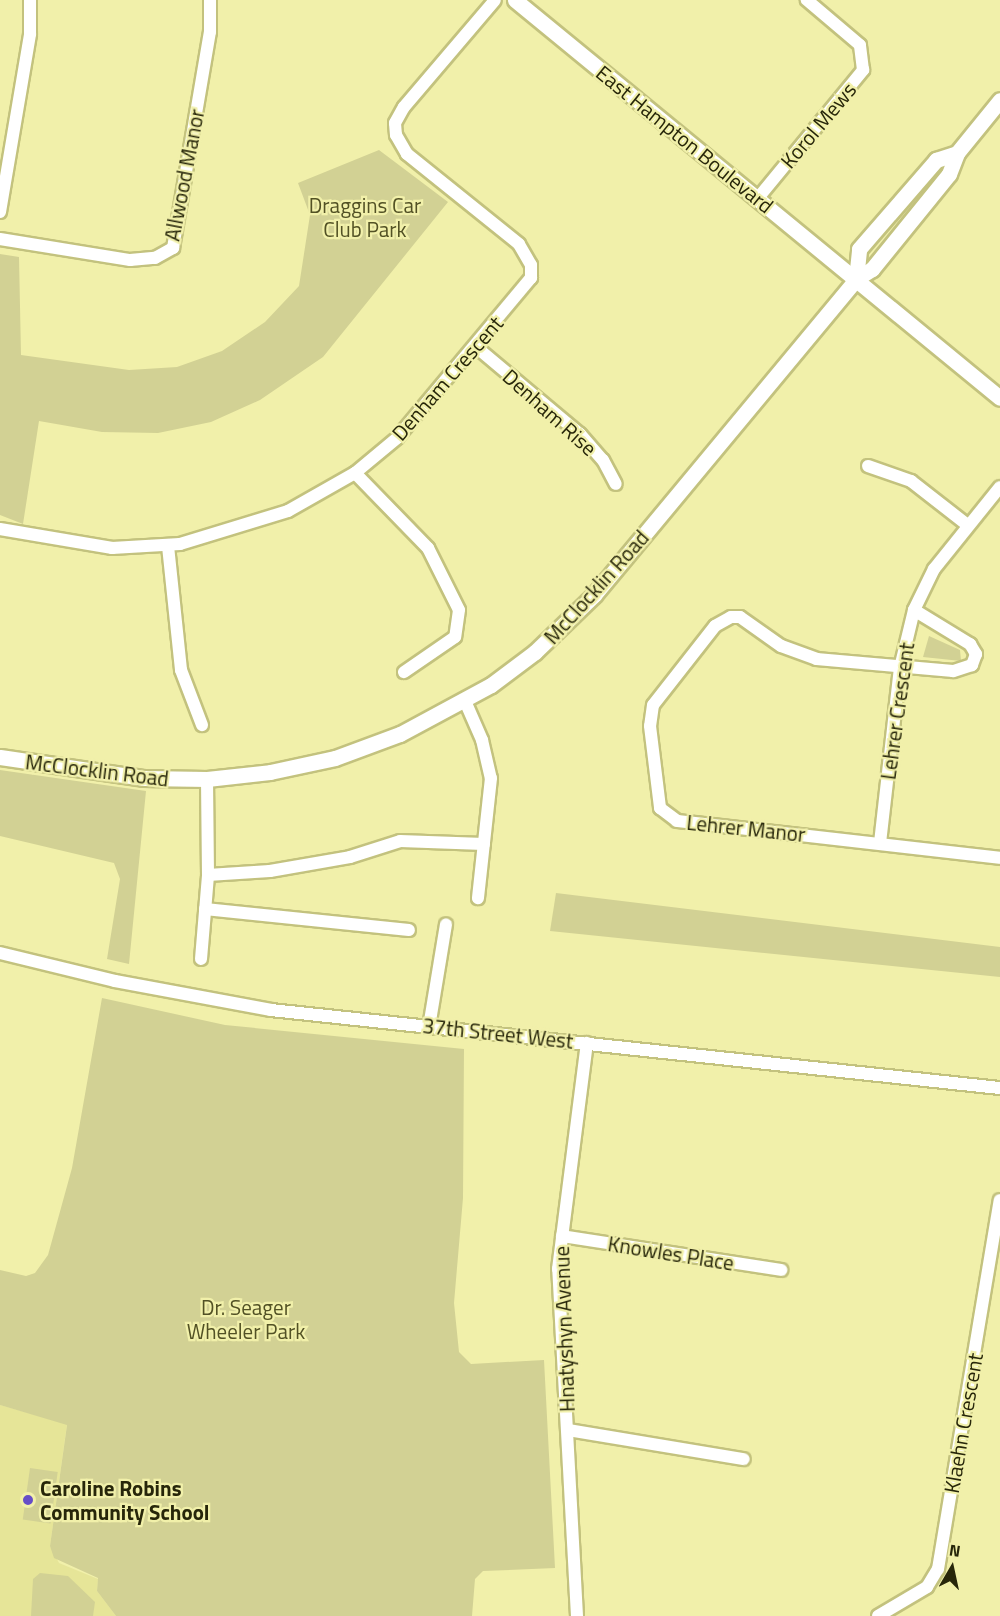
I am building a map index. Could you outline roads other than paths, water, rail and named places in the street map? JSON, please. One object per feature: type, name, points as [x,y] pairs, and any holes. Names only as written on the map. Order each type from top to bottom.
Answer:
[{"type":"street","points":[[0,212],[30,34],[30,0]]},
{"type":"street","name":"Allwood Manor","points":[[0,239],[130,260],[155,258],[173,248],[210,32],[210,0]]},
{"type":"street","name":"Denham Crescent","points":[[0,529],[104,547],[168,546],[260,522],[355,473],[397,438],[531,278],[531,265],[519,244],[407,154],[399,145],[395,123],[404,107],[495,0]]},
{"type":"street","name":"East Hampton Boulevard","points":[[514,0],[1000,398]]},
{"type":"street","name":"Korol Mews","points":[[758,198],[863,70],[860,45],[807,0]]},
{"type":"street","name":"McClocklin Road","points":[[0,757],[115,776],[207,779],[270,772],[335,758],[400,734],[465,701],[535,652],[594,596],[856,279],[872,269],[949,174],[957,153],[1000,100]]},
{"type":"street","name":"McClocklin Road","points":[[856,279],[859,249],[936,160],[957,153]]},
{"type":"street","name":"Denham Rise","points":[[475,346],[580,434],[603,460],[616,484]]},
{"type":"street","points":[[868,466],[911,481],[966,524]]},
{"type":"street","points":[[355,473],[428,548],[459,610],[455,637],[404,672]]},
{"type":"street","name":"Lehrer Crescent","points":[[880,843],[900,668],[914,610],[926,582],[966,524],[1000,487]]},
{"type":"street","points":[[168,546],[181,670],[202,725]]},
{"type":"street","points":[[900,668],[960,670],[976,660],[970,644],[914,610]]},
{"type":"street","name":"Lehrer Manor","points":[[880,843],[691,823],[666,816],[656,796],[650,715],[668,682],[715,626],[731,617],[749,621],[798,654],[900,668]]},
{"type":"street","points":[[465,701],[482,740],[491,778],[478,898]]},
{"type":"street","points":[[201,958],[208,875],[207,779]]},
{"type":"street","points":[[208,875],[270,871],[350,857],[400,841],[484,844]]},
{"type":"street","points":[[880,843],[1000,858]]},
{"type":"street","points":[[205,909],[409,930]]},
{"type":"street","points":[[429,1027],[446,924]]},
{"type":"street","name":"37th Street West","points":[[0,953],[228,1004],[1000,1088]]},
{"type":"street","name":"Hnatyshyn Avenue","points":[[577,1616],[568,1430],[564,1412],[558,1269],[587,1043]]},
{"type":"street","name":"Klaehn Crescent","points":[[878,1616],[927,1587],[938,1569],[1000,1200]]},
{"type":"street","name":"Knowles Place","points":[[562,1236],[781,1270]]},
{"type":"street","points":[[568,1430],[744,1459]]},
{"type":"place","name":"Caroline Robins Community School","points":[[28,1500]]},
{"type":"park label","name":"Draggins Car Club Park","points":[[365,217]]},
{"type":"park label","name":"Dr. Seager Wheeler Park","points":[[246,1319]]}]
